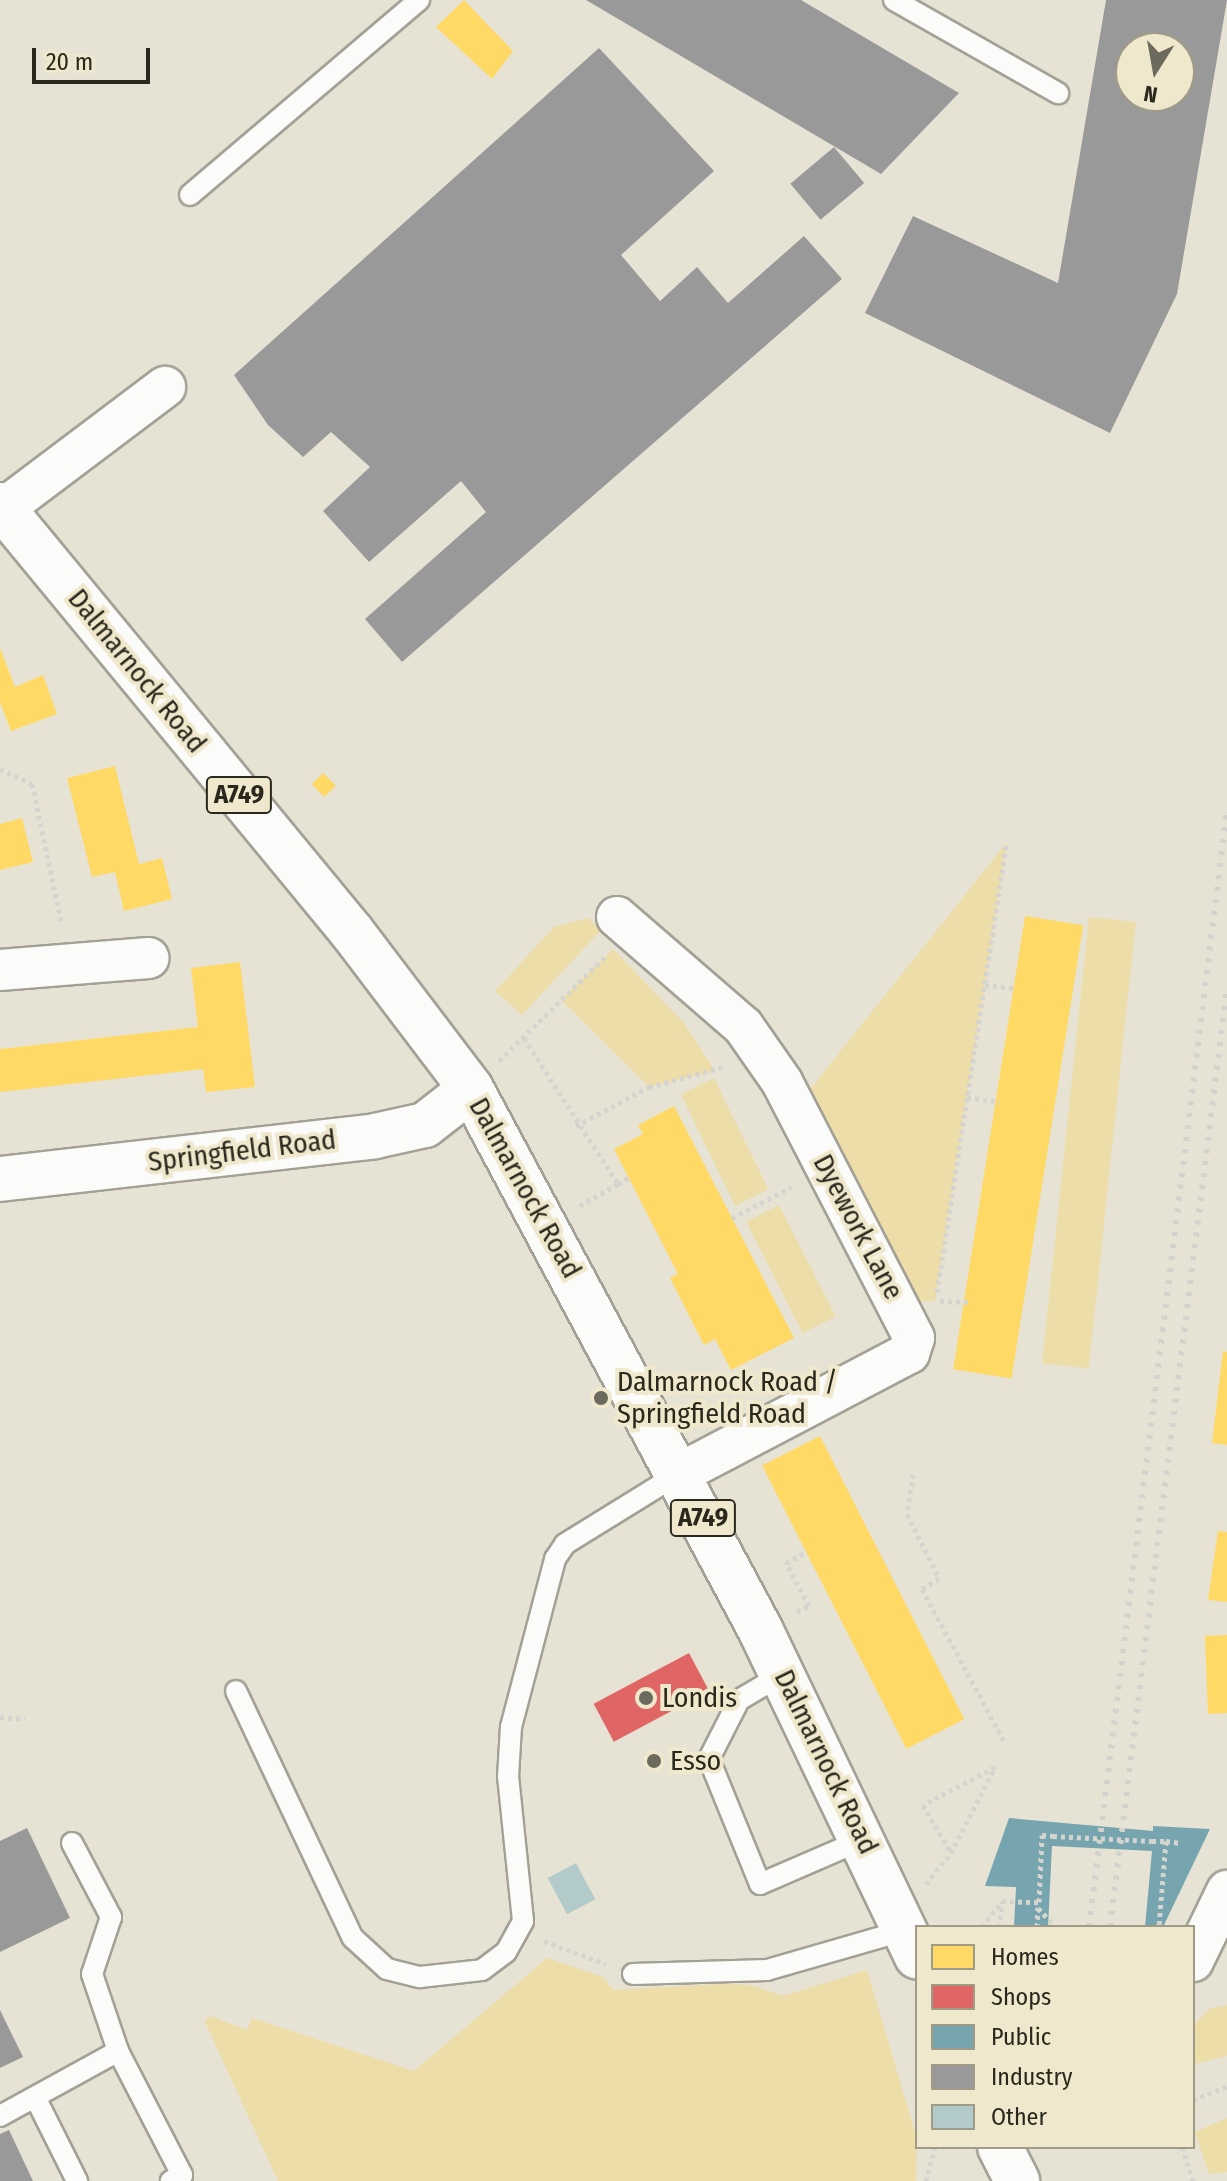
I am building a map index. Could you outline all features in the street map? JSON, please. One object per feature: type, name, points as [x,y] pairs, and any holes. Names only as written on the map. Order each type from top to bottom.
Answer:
[{"type":"main road","name":"Dalmarnock Road","points":[[2,507],[352,932],[471,1089],[680,1473],[783,1674],[908,1934]]},
{"type":"main road","name":"Springfield Road","points":[[0,1179],[375,1136],[425,1125],[471,1089]]},
{"type":"main road","points":[[1001,2149],[1017,2181]]},
{"type":"street","points":[[2,507],[165,387]]},
{"type":"street","name":"Dyework Lane","points":[[624,923],[729,1012],[759,1049],[899,1301],[914,1338],[909,1353],[680,1473]]},
{"type":"street","points":[[0,970],[149,958]]},
{"type":"street","points":[[1195,1957],[1227,1891]]},
{"type":"lane","points":[[190,195],[419,0]]},
{"type":"lane","points":[[894,0],[1058,93]]},
{"type":"lane","points":[[236,1691],[353,1938],[387,1969],[420,1977],[482,1970],[506,1952],[520,1933],[523,1921],[508,1777],[511,1727],[552,1566],[565,1544],[680,1473]]},
{"type":"lane","points":[[783,1674],[739,1700],[709,1759],[760,1884],[864,1839]]},
{"type":"lane","points":[[72,1843],[111,1917],[92,1974],[118,2051],[182,2175],[171,2181]]},
{"type":"lane","points":[[633,1974],[767,1970],[908,1934]]},
{"type":"lane","points":[[0,2116],[36,2099],[118,2051]]},
{"type":"lane","points":[[36,2099],[77,2181]]},
{"type":"path","points":[[0,769],[32,784],[71,965]]},
{"type":"path","points":[[935,1301],[1007,842]]},
{"type":"path","points":[[471,1089],[524,1038],[624,923]]},
{"type":"path","points":[[985,985],[1016,988]]},
{"type":"path","points":[[524,1038],[576,1126],[618,1184]]},
{"type":"path","points":[[576,1126],[649,1087],[715,1071],[759,1049]]},
{"type":"path","points":[[967,1097],[1000,1102]]},
{"type":"path","points":[[732,1218],[827,1169]]},
{"type":"path","points":[[547,1225],[628,1178]]},
{"type":"path","points":[[913,1474],[907,1514],[939,1578],[922,1589],[1004,1741]]},
{"type":"path","points":[[0,1717],[25,1719]]},
{"type":"path","points":[[908,1934],[951,1853],[995,1767],[923,1805],[951,1853]]},
{"type":"path","points":[[1037,1925],[1042,1835],[1180,1843]]},
{"type":"path","points":[[1159,1925],[1166,1841]]},
{"type":"path","points":[[1000,1904],[1038,1905],[1054,1925]]},
{"type":"path","points":[[984,1925],[1000,1904]]},
{"type":"path","points":[[999,1925],[1000,1904]]},
{"type":"path","points":[[520,1933],[633,1974]]},
{"type":"path","points":[[1195,2099],[1227,2086]]},
{"type":"path","points":[[926,2181],[934,2149]]},
{"type":"path","points":[[1183,2149],[1193,2181]]},
{"type":"shaded area","points":[[1007,842],[935,1301],[899,1301],[796,1107]]},
{"type":"shaded area","points":[[1089,917],[1136,922],[1089,1368],[1042,1364]]},
{"type":"shaded area","points":[[588,918],[601,930],[522,1015],[495,991],[554,927]]},
{"type":"shaded area","points":[[613,949],[684,1023],[715,1071],[649,1087],[561,1000]]},
{"type":"shaded area","points":[[714,1078],[768,1189],[735,1206],[681,1094]]},
{"type":"shaded area","points":[[779,1205],[836,1316],[803,1333],[746,1222]]},
{"type":"shaded area","points":[[547,1958],[603,1977],[613,1990],[751,1985],[783,1996],[867,1970],[915,2132],[916,2181],[278,2181],[204,2020],[211,2016],[247,2030],[252,2018],[414,2071]]},
{"type":"shaded area","points":[[1227,2005],[1227,2056],[1195,2064],[1195,2024],[1209,2009]]},
{"type":"shaded area","points":[[1227,2118],[1227,2172],[1209,2174],[1195,2132]]},
{"type":"building: Homes","points":[[464,0],[513,51],[492,79],[436,27]]},
{"type":"building: Homes","points":[[0,648],[15,687],[43,675],[57,714],[11,731],[0,702]]},
{"type":"building: Homes","points":[[115,766],[139,864],[162,858],[172,899],[124,911],[115,872],[92,877],[67,778]]},
{"type":"building: Homes","points":[[323,773],[336,786],[324,797],[312,784]]},
{"type":"building: Homes","points":[[22,818],[33,862],[0,870],[0,824]]},
{"type":"building: Homes","points":[[1025,916],[1083,925],[1011,1379],[953,1369]]},
{"type":"building: Homes","points":[[240,962],[255,1087],[206,1092],[203,1069],[0,1092],[0,1049],[198,1027],[191,968]]},
{"type":"building: Homes","points":[[674,1106],[794,1338],[731,1370],[715,1339],[704,1345],[670,1278],[678,1274],[614,1149],[643,1134],[638,1125]]},
{"type":"building: Homes","points":[[1223,1351],[1227,1352],[1227,1445],[1212,1443]]},
{"type":"building: Homes","points":[[820,1436],[964,1719],[906,1749],[762,1466]]},
{"type":"building: Homes","points":[[1218,1531],[1227,1532],[1227,1602],[1208,1600]]},
{"type":"building: Homes","points":[[1227,1635],[1227,1713],[1208,1714],[1205,1636]]},
{"type":"building: Shops","name":"Londis","points":[[689,1653],[709,1691],[614,1742],[594,1704]]},
{"type":"building: Public","points":[[1009,1818],[1153,1831],[1153,1826],[1210,1829],[1164,1925],[1145,1925],[1152,1851],[1052,1846],[1048,1925],[1014,1925],[1016,1887],[985,1886]]},
{"type":"building: Industry","points":[[586,0],[801,0],[959,93],[881,174]]},
{"type":"building: Industry","points":[[1106,0],[1227,0],[1177,294],[1110,433],[865,313],[913,216],[1058,283]]},
{"type":"building: Industry","points":[[599,48],[714,171],[621,255],[660,301],[697,267],[728,303],[804,236],[842,279],[402,662],[365,619],[486,512],[461,481],[369,562],[323,511],[370,467],[331,432],[303,457],[268,425],[234,375]]},
{"type":"building: Industry","points":[[834,147],[864,183],[821,220],[790,184]]},
{"type":"building: Industry","points":[[27,1828],[70,1918],[0,1952],[0,1841]]},
{"type":"building: Industry","points":[[0,2010],[23,2057],[0,2068]]},
{"type":"building: Industry","points":[[9,2130],[33,2181],[0,2181],[0,2134]]},
{"type":"building: Other","points":[[576,1863],[595,1899],[567,1914],[548,1878]]},
{"type":"railway","points":[[1089,1925],[1227,809]]},
{"type":"railway","points":[[1110,1925],[1227,988]]},
{"type":"place","name":"Dalmarnock Road / Springfield Road","points":[[601,1398]]},
{"type":"place","name":"Londis","points":[[646,1698]]},
{"type":"place","name":"Esso","points":[[654,1761]]}]
